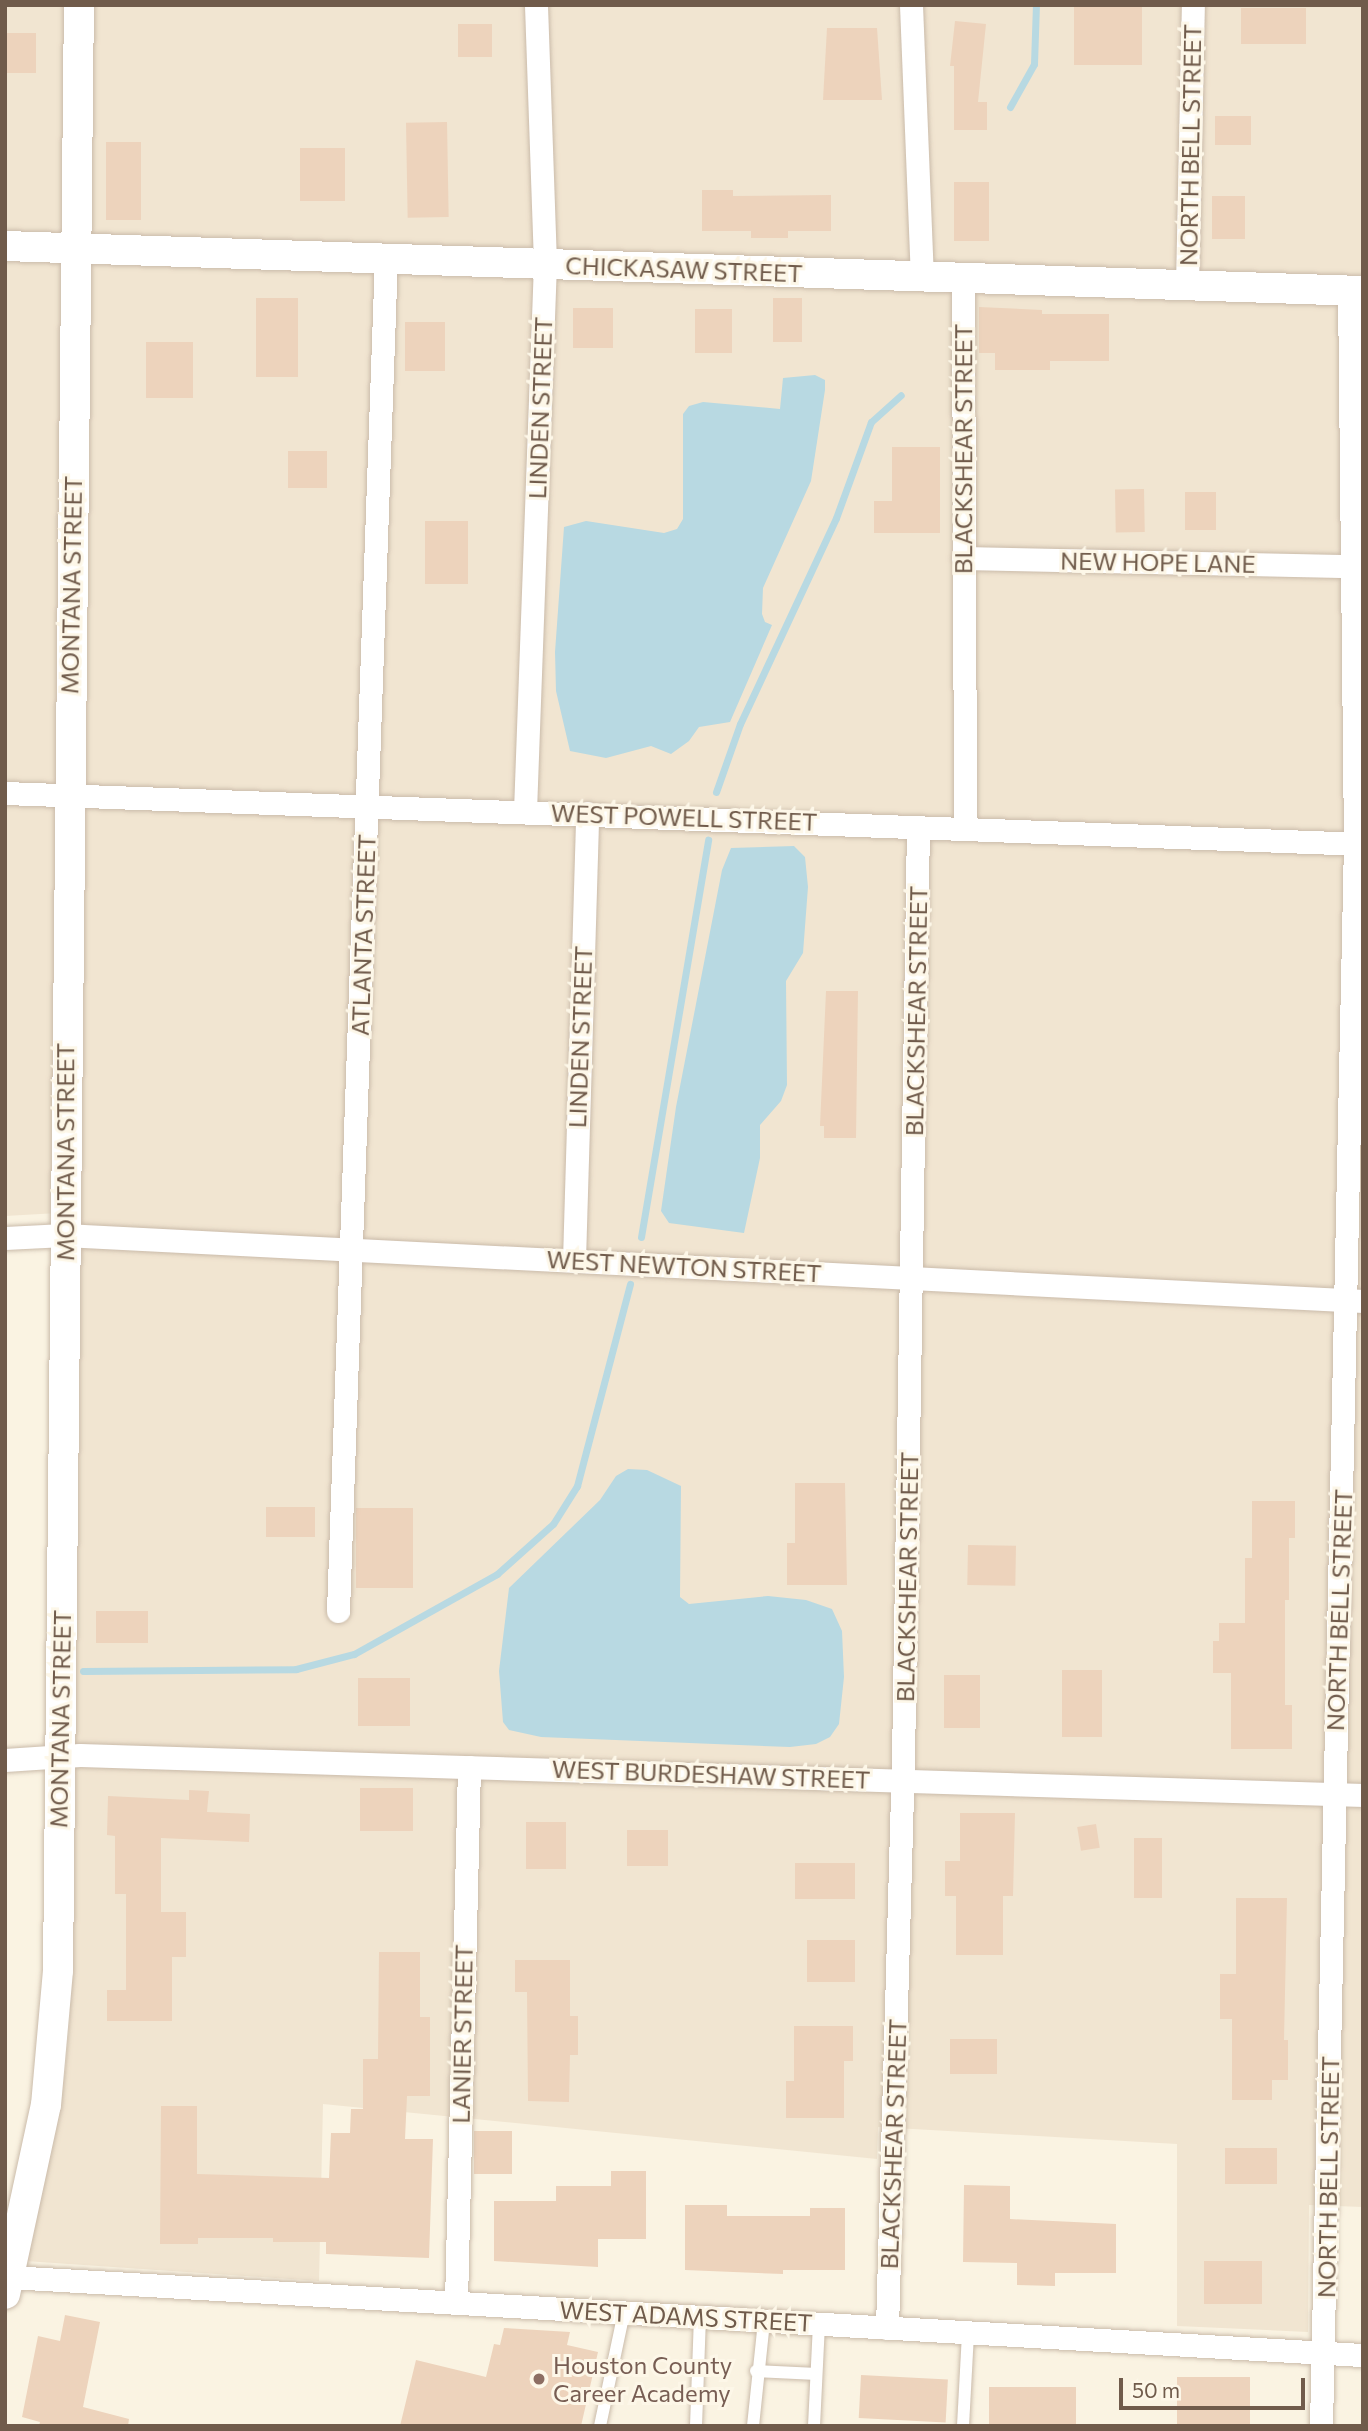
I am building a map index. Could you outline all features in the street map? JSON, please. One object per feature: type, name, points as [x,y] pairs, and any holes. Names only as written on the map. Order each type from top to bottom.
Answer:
[{"type":"street","name":"MONTANA STREET","points":[[8,2274],[46,2105],[55,2028],[67,795],[79,5]]},
{"type":"street","name":"LINDEN STREET","points":[[525,811],[545,263],[536,5]]},
{"type":"street","points":[[911,5],[922,277]]},
{"type":"street","name":"NORTH BELL STREET","points":[[1187,286],[1193,5]]},
{"type":"street","name":"CHICKASAW STREET","points":[[5,246],[1356,290]]},
{"type":"street","name":"ATLANTA STREET","points":[[338,1611],[353,1250],[386,259]]},
{"type":"street","name":"BLACKSHEAR STREET","points":[[963,278],[965,829]]},
{"type":"street","name":"NORTH BELL STREET","points":[[1321,2426],[1334,1794],[1355,1301],[1359,844],[1353,566],[1356,290]]},
{"type":"street","name":"NEW HOPE LANE","points":[[963,558],[1353,566]]},
{"type":"street","name":"WEST POWELL STREET","points":[[5,793],[1359,844]]},
{"type":"street","name":"LINDEN STREET","points":[[574,1261],[587,813]]},
{"type":"street","name":"BLACKSHEAR STREET","points":[[887,2328],[903,1781],[918,827]]},
{"type":"street","name":"WEST NEWTON STREET","points":[[5,1238],[64,1235],[1355,1301]]},
{"type":"street","name":"WEST BURDESHAW STREET","points":[[5,1760],[59,1755],[1363,1795]]},
{"type":"street","name":"LANIER STREET","points":[[456,2302],[469,1767]]},
{"type":"street","name":"WEST ADAMS STREET","points":[[8,2274],[1363,2355]]},
{"type":"lane","points":[[600,2426],[624,2312]]},
{"type":"lane","points":[[696,2426],[699,2317]]},
{"type":"lane","points":[[753,2426],[756,2371],[764,2321]]},
{"type":"lane","points":[[814,2426],[820,2324]]},
{"type":"lane","points":[[963,2426],[968,2333]]},
{"type":"lane","points":[[756,2371],[816,2374]]},
{"type":"shaded area","points":[[5,5],[1363,5],[1363,2207],[1309,2205],[1308,2332],[1177,2326],[1177,2144],[878,2127],[877,2159],[323,2104],[319,2281],[25,2261],[65,2073],[70,2017],[76,1212],[5,1216]]},
{"type":"water","points":[[815,375],[825,380],[825,390],[811,481],[763,588],[762,614],[765,622],[772,625],[730,722],[699,727],[689,741],[671,754],[651,746],[606,758],[570,751],[556,691],[555,652],[564,527],[586,521],[664,533],[677,529],[683,519],[683,414],[689,406],[703,402],[780,409],[783,378]]},
{"type":"water","points":[[794,846],[805,857],[808,887],[803,953],[786,981],[787,1085],[781,1101],[760,1125],[760,1158],[744,1233],[669,1223],[661,1211],[676,1107],[722,870],[731,848]]},
{"type":"water","points":[[628,1469],[647,1470],[681,1486],[680,1597],[689,1604],[768,1596],[806,1600],[832,1609],[842,1631],[844,1677],[839,1724],[830,1737],[816,1744],[790,1747],[541,1737],[509,1730],[503,1722],[499,1671],[509,1588],[600,1500],[616,1476]]},
{"type":"building","points":[[1074,5],[1142,5],[1142,65],[1074,65]]},
{"type":"building","points":[[1241,8],[1306,8],[1306,44],[1241,44]]},
{"type":"building","points":[[955,21],[986,24],[978,102],[987,102],[987,130],[954,130],[954,66],[950,66]]},
{"type":"building","points":[[458,24],[492,24],[492,57],[458,57]]},
{"type":"building","points":[[827,28],[877,28],[882,100],[823,100]]},
{"type":"building","points":[[5,33],[36,33],[36,73],[5,73]]},
{"type":"building","points":[[1215,116],[1251,116],[1251,145],[1215,145]]},
{"type":"building","points":[[447,122],[449,217],[408,218],[406,123]]},
{"type":"building","points":[[106,142],[141,142],[141,220],[106,220]]},
{"type":"building","points":[[300,148],[345,148],[345,201],[300,201]]},
{"type":"building","points":[[954,182],[989,182],[989,241],[954,241]]},
{"type":"building","points":[[702,190],[733,190],[733,196],[831,195],[831,231],[788,231],[788,238],[751,238],[751,231],[702,231]]},
{"type":"building","points":[[1212,196],[1245,196],[1245,239],[1212,239]]},
{"type":"building","points":[[256,298],[298,298],[298,377],[256,377]]},
{"type":"building","points":[[773,298],[802,298],[802,342],[773,342]]},
{"type":"building","points":[[979,307],[1042,310],[1042,314],[1109,314],[1109,361],[1050,361],[1050,370],[995,370],[995,353],[979,353]]},
{"type":"building","points":[[573,308],[613,308],[613,348],[573,348]]},
{"type":"building","points":[[695,309],[732,309],[732,353],[695,353]]},
{"type":"building","points":[[405,322],[445,322],[445,371],[405,371]]},
{"type":"building","points":[[146,342],[193,342],[193,398],[146,398]]},
{"type":"building","points":[[892,447],[940,447],[940,533],[874,533],[874,501],[892,501]]},
{"type":"building","points":[[288,451],[327,451],[327,488],[288,488]]},
{"type":"building","points":[[1144,489],[1145,532],[1116,532],[1115,490]]},
{"type":"building","points":[[1185,492],[1216,492],[1216,530],[1185,530]]},
{"type":"building","points":[[425,521],[468,521],[468,584],[425,584]]},
{"type":"building","points":[[826,991],[858,991],[856,1138],[824,1138],[824,1126],[820,1126]]},
{"type":"building","points":[[795,1483],[845,1483],[847,1585],[787,1585],[787,1543],[795,1543]]},
{"type":"building","points":[[1252,1501],[1295,1501],[1295,1538],[1289,1538],[1289,1600],[1285,1600],[1285,1705],[1292,1705],[1292,1749],[1231,1749],[1231,1673],[1213,1673],[1213,1641],[1219,1641],[1219,1623],[1245,1623],[1245,1558],[1252,1558]]},
{"type":"building","points":[[266,1507],[315,1507],[315,1537],[266,1537]]},
{"type":"building","points":[[356,1508],[413,1508],[413,1588],[356,1588]]},
{"type":"building","points":[[968,1545],[1016,1546],[1015,1586],[967,1585]]},
{"type":"building","points":[[96,1611],[148,1611],[148,1643],[96,1643]]},
{"type":"building","points":[[1062,1670],[1102,1670],[1102,1737],[1062,1737]]},
{"type":"building","points":[[944,1675],[980,1675],[980,1728],[944,1728]]},
{"type":"building","points":[[358,1678],[410,1678],[410,1726],[358,1726]]},
{"type":"building","points":[[360,1788],[413,1788],[413,1831],[360,1831]]},
{"type":"building","points":[[189,1790],[209,1791],[207,1812],[250,1814],[249,1842],[161,1838],[161,1912],[186,1912],[186,1957],[172,1957],[172,2021],[107,2021],[107,1990],[126,1990],[126,1894],[115,1894],[115,1836],[107,1835],[108,1796],[189,1800]]},
{"type":"building","points":[[960,1813],[1015,1813],[1013,1896],[1003,1896],[1003,1955],[956,1955],[956,1896],[945,1896],[945,1861],[960,1861]]},
{"type":"building","points":[[526,1822],[566,1822],[566,1869],[526,1869]]},
{"type":"building","points":[[1096,1824],[1100,1848],[1081,1851],[1077,1827]]},
{"type":"building","points":[[627,1830],[668,1830],[668,1866],[627,1866]]},
{"type":"building","points":[[1134,1838],[1162,1838],[1162,1898],[1134,1898]]},
{"type":"building","points":[[795,1863],[855,1863],[855,1899],[795,1899]]},
{"type":"building","points":[[1236,1898],[1287,1898],[1284,2040],[1288,2040],[1288,2080],[1272,2080],[1272,2100],[1232,2100],[1232,2019],[1220,2019],[1220,1974],[1236,1974]]},
{"type":"building","points":[[807,1940],[855,1940],[855,1982],[807,1982]]},
{"type":"building","points":[[379,1952],[420,1952],[420,2017],[430,2017],[430,2096],[407,2096],[405,2139],[433,2139],[429,2258],[326,2254],[326,2242],[273,2242],[273,2238],[198,2238],[198,2244],[160,2244],[161,2106],[197,2106],[197,2174],[329,2178],[331,2133],[350,2133],[351,2109],[363,2109],[363,2059],[378,2059]]},
{"type":"building","points":[[515,1960],[570,1960],[570,2016],[578,2016],[578,2055],[570,2055],[569,2102],[528,2101],[527,1992],[515,1992]]},
{"type":"building","points":[[794,2026],[853,2026],[853,2061],[844,2061],[844,2118],[786,2118],[786,2081],[794,2081]]},
{"type":"building","points":[[950,2039],[997,2039],[997,2074],[950,2074]]},
{"type":"building","points":[[474,2131],[512,2131],[512,2174],[474,2174]]},
{"type":"building","points":[[1225,2148],[1277,2148],[1277,2184],[1225,2184]]},
{"type":"building","points":[[611,2171],[646,2171],[646,2239],[598,2239],[598,2267],[494,2261],[494,2201],[556,2201],[556,2186],[611,2186]]},
{"type":"building","points":[[964,2185],[1010,2186],[1010,2219],[1116,2224],[1116,2273],[1055,2273],[1055,2286],[1017,2285],[1017,2263],[963,2262]]},
{"type":"building","points":[[685,2205],[727,2205],[727,2216],[810,2216],[810,2208],[845,2208],[845,2270],[783,2270],[783,2274],[685,2270]]},
{"type":"building","points":[[1204,2261],[1262,2261],[1262,2304],[1204,2304]]},
{"type":"building","points":[[65,2315],[100,2322],[83,2407],[129,2419],[128,2426],[39,2426],[40,2422],[22,2417],[38,2336],[60,2341]]},
{"type":"building","name":"Houston County Career Academy","points":[[504,2328],[570,2332],[567,2345],[598,2352],[581,2426],[400,2426],[416,2360],[486,2377],[494,2344],[500,2345]]},
{"type":"building","points":[[861,2375],[948,2380],[946,2422],[859,2418]]},
{"type":"building","points":[[1177,2377],[1250,2377],[1250,2424],[1177,2424]]},
{"type":"building","points":[[989,2387],[1076,2387],[1076,2426],[989,2426]]},
{"type":"waterway","points":[[1010,107],[1034,64],[1036,5]]},
{"type":"waterway","points":[[716,792],[740,724],[836,518],[871,422],[901,395]]},
{"type":"waterway","points":[[641,1237],[708,840]]},
{"type":"waterway","points":[[83,1671],[296,1669],[354,1654],[497,1574],[553,1524],[577,1486],[630,1284]]},
{"type":"place","name":"Houston County Career Academy","points":[[539,2379]]}]
